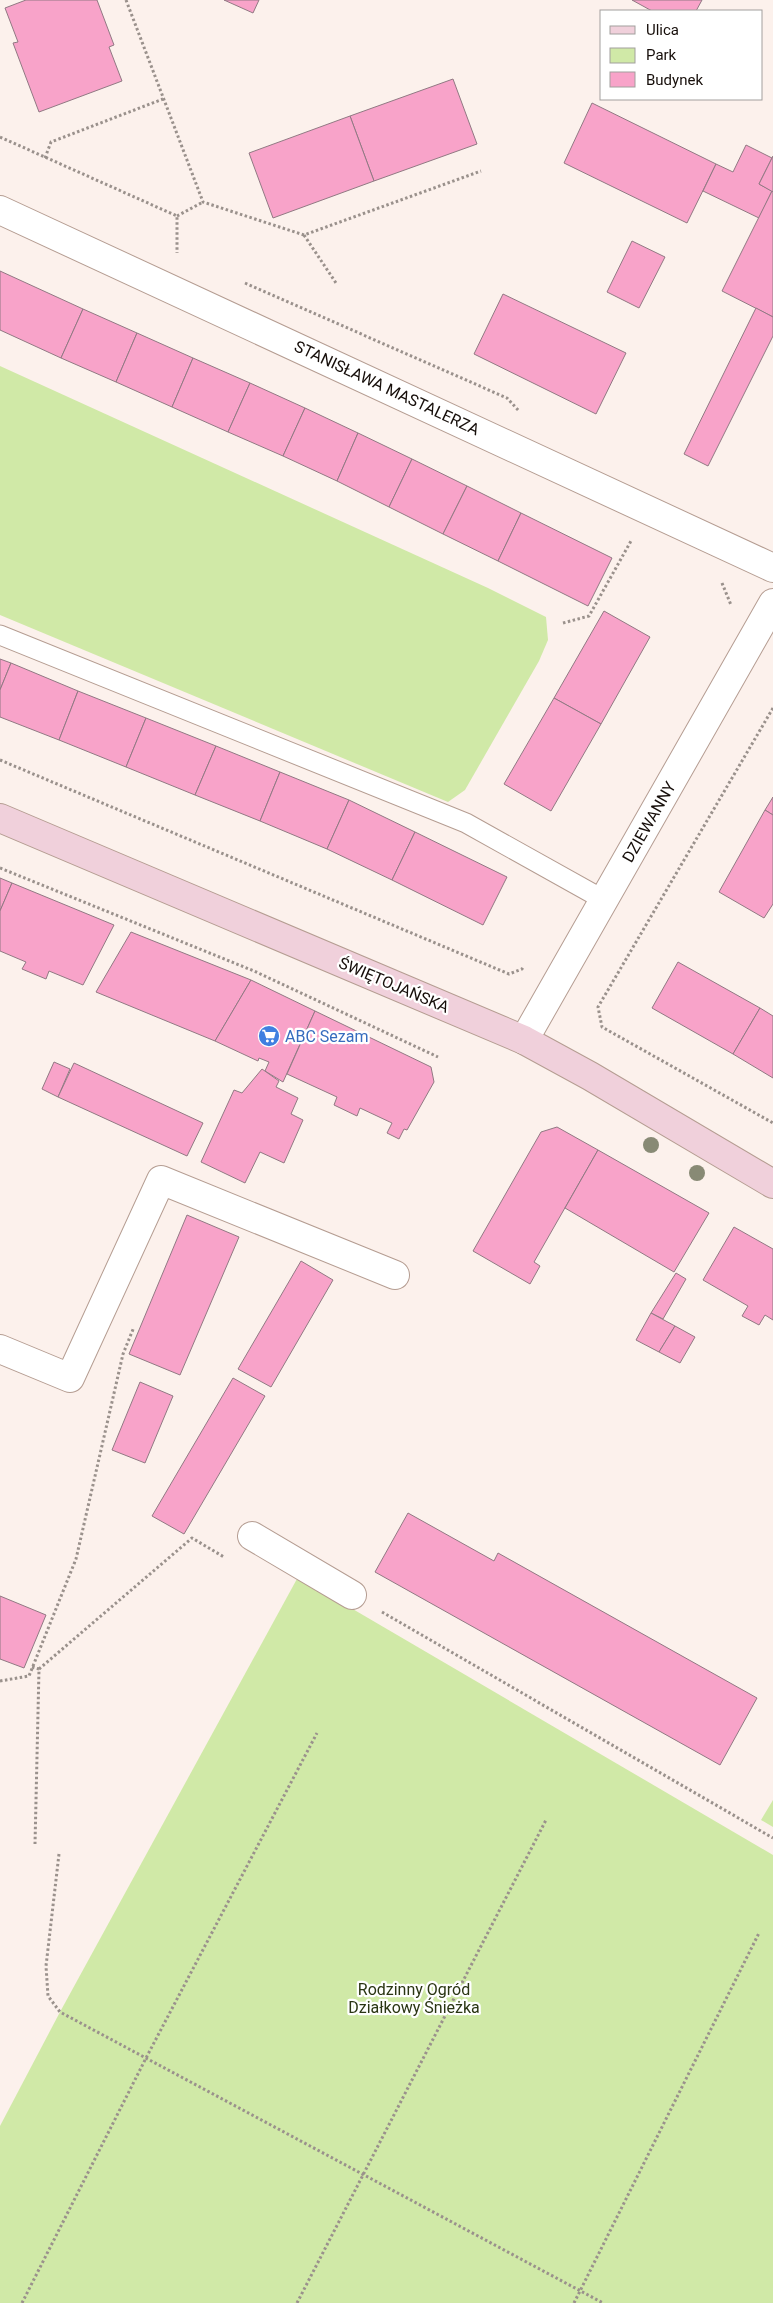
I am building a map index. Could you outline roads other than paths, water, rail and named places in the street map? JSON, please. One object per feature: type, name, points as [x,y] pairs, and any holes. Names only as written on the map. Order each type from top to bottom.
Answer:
[{"type":"street","name":"STANISŁAWA MASTALERZA","points":[[0,210],[773,568]]},
{"type":"street","name":"DZIEWANNY","points":[[524,1040],[773,603]]},
{"type":"street","name":"ŚWIĘTOJAŃSKA","points":[[0,818],[524,1040],[590,1076],[773,1184]]},
{"type":"street","points":[[0,1348],[70,1378],[161,1180],[395,1275]]},
{"type":"street","points":[[252,1536],[352,1595]]},
{"type":"lane","points":[[0,635],[466,823],[604,900]]},
{"type":"place","name":"ABC Sezam","points":[[269,1036]]},
{"type":"park label","name":"Rodzinny Ogród Działkowy Śnieżka","points":[[414,1998]]}]
